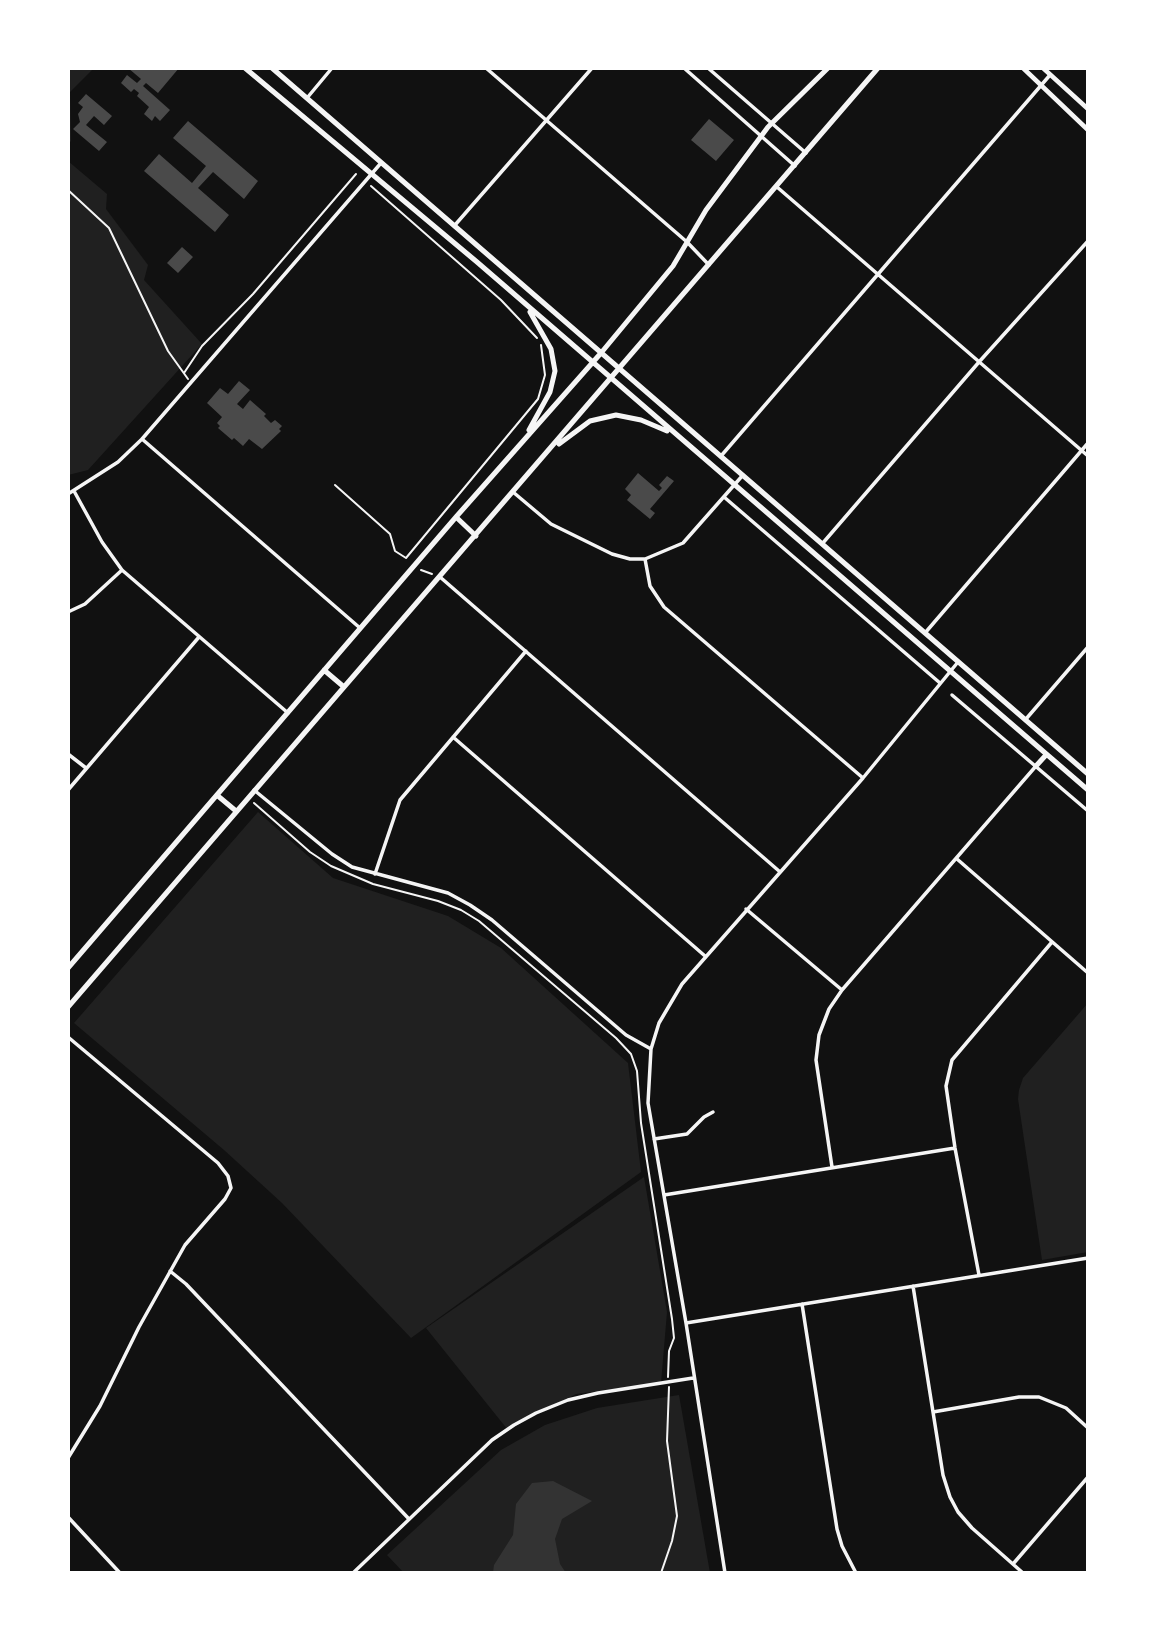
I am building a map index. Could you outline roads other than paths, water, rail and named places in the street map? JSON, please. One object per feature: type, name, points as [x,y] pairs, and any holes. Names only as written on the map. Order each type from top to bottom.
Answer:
[{"type":"main road","points":[[245,68],[372,173],[1088,790]]},
{"type":"main road","points":[[272,68],[1088,774]]},
{"type":"main road","points":[[68,968],[456,517],[601,353],[673,266],[706,210],[761,136],[828,68]]},
{"type":"main road","points":[[68,1007],[878,68]]},
{"type":"main road","points":[[523,441],[550,392],[555,371],[551,349],[524,304]]},
{"type":"main road","points":[[545,455],[590,421],[616,415],[654,424],[676,435]]},
{"type":"main road","points":[[456,517],[475,536]]},
{"type":"main road","points":[[324,670],[344,687]]},
{"type":"main road","points":[[1036,766],[1046,755]]},
{"type":"main road","points":[[218,796],[236,811]]},
{"type":"street","points":[[307,98],[332,68]]},
{"type":"street","points":[[486,68],[687,242],[709,265]]},
{"type":"street","points":[[455,226],[592,68]]},
{"type":"street","points":[[684,68],[795,166]]},
{"type":"street","points":[[708,68],[806,153]]},
{"type":"street","points":[[1023,68],[1088,130]]},
{"type":"street","points":[[1043,68],[1088,110]]},
{"type":"street","points":[[721,456],[1050,75]]},
{"type":"street","points":[[68,494],[118,462],[142,439],[381,163]]},
{"type":"street","points":[[777,187],[1088,456]]},
{"type":"street","points":[[822,544],[1088,241]]},
{"type":"street","points":[[142,439],[360,628]]},
{"type":"street","points":[[925,633],[1088,443]]},
{"type":"street","points":[[513,492],[551,524],[612,554],[645,559],[684,543],[743,475]]},
{"type":"street","points":[[74,491],[102,542],[122,570],[288,713]]},
{"type":"street","points":[[724,497],[940,683]]},
{"type":"street","points":[[645,559],[650,586],[664,607],[863,778]]},
{"type":"street","points":[[68,612],[85,604],[122,570]]},
{"type":"street","points":[[440,577],[779,872]]},
{"type":"street","points":[[68,790],[199,637]]},
{"type":"street","points":[[1026,719],[1088,647]]},
{"type":"street","points":[[375,874],[400,800],[526,651]]},
{"type":"street","points":[[725,1573],[648,1103],[651,1049],[667,1007],[705,956],[863,778],[958,662]]},
{"type":"street","points":[[952,695],[1088,811]]},
{"type":"street","points":[[453,737],[705,956]]},
{"type":"street","points":[[68,754],[87,768]]},
{"type":"street","points":[[832,1167],[816,1060],[819,1035],[829,1009],[842,990],[1036,766]]},
{"type":"street","points":[[254,790],[332,854],[352,867],[448,893],[470,905],[492,920],[626,1034],[651,1049]]},
{"type":"street","points":[[957,859],[1088,973]]},
{"type":"street","points":[[746,909],[842,990]]},
{"type":"street","points":[[979,1275],[946,1086],[952,1060],[1052,942]]},
{"type":"street","points":[[68,1037],[218,1163],[228,1176],[231,1188],[225,1199],[185,1245],[139,1327],[100,1406],[68,1458]]},
{"type":"street","points":[[654,1139],[687,1134],[713,1112]]},
{"type":"street","points":[[664,1195],[955,1148]]},
{"type":"street","points":[[686,1323],[1088,1258]]},
{"type":"street","points":[[170,1271],[186,1284],[409,1520]]},
{"type":"street","points":[[913,1286],[943,1475],[958,1512],[1023,1573]]},
{"type":"street","points":[[802,1304],[837,1530],[856,1573]]},
{"type":"street","points":[[353,1573],[492,1440],[536,1413],[568,1400],[598,1393],[693,1378]]},
{"type":"street","points":[[933,1412],[1039,1397],[1066,1408],[1088,1427]]},
{"type":"street","points":[[1013,1564],[1088,1477]]},
{"type":"street","points":[[68,1517],[120,1573]]}]
